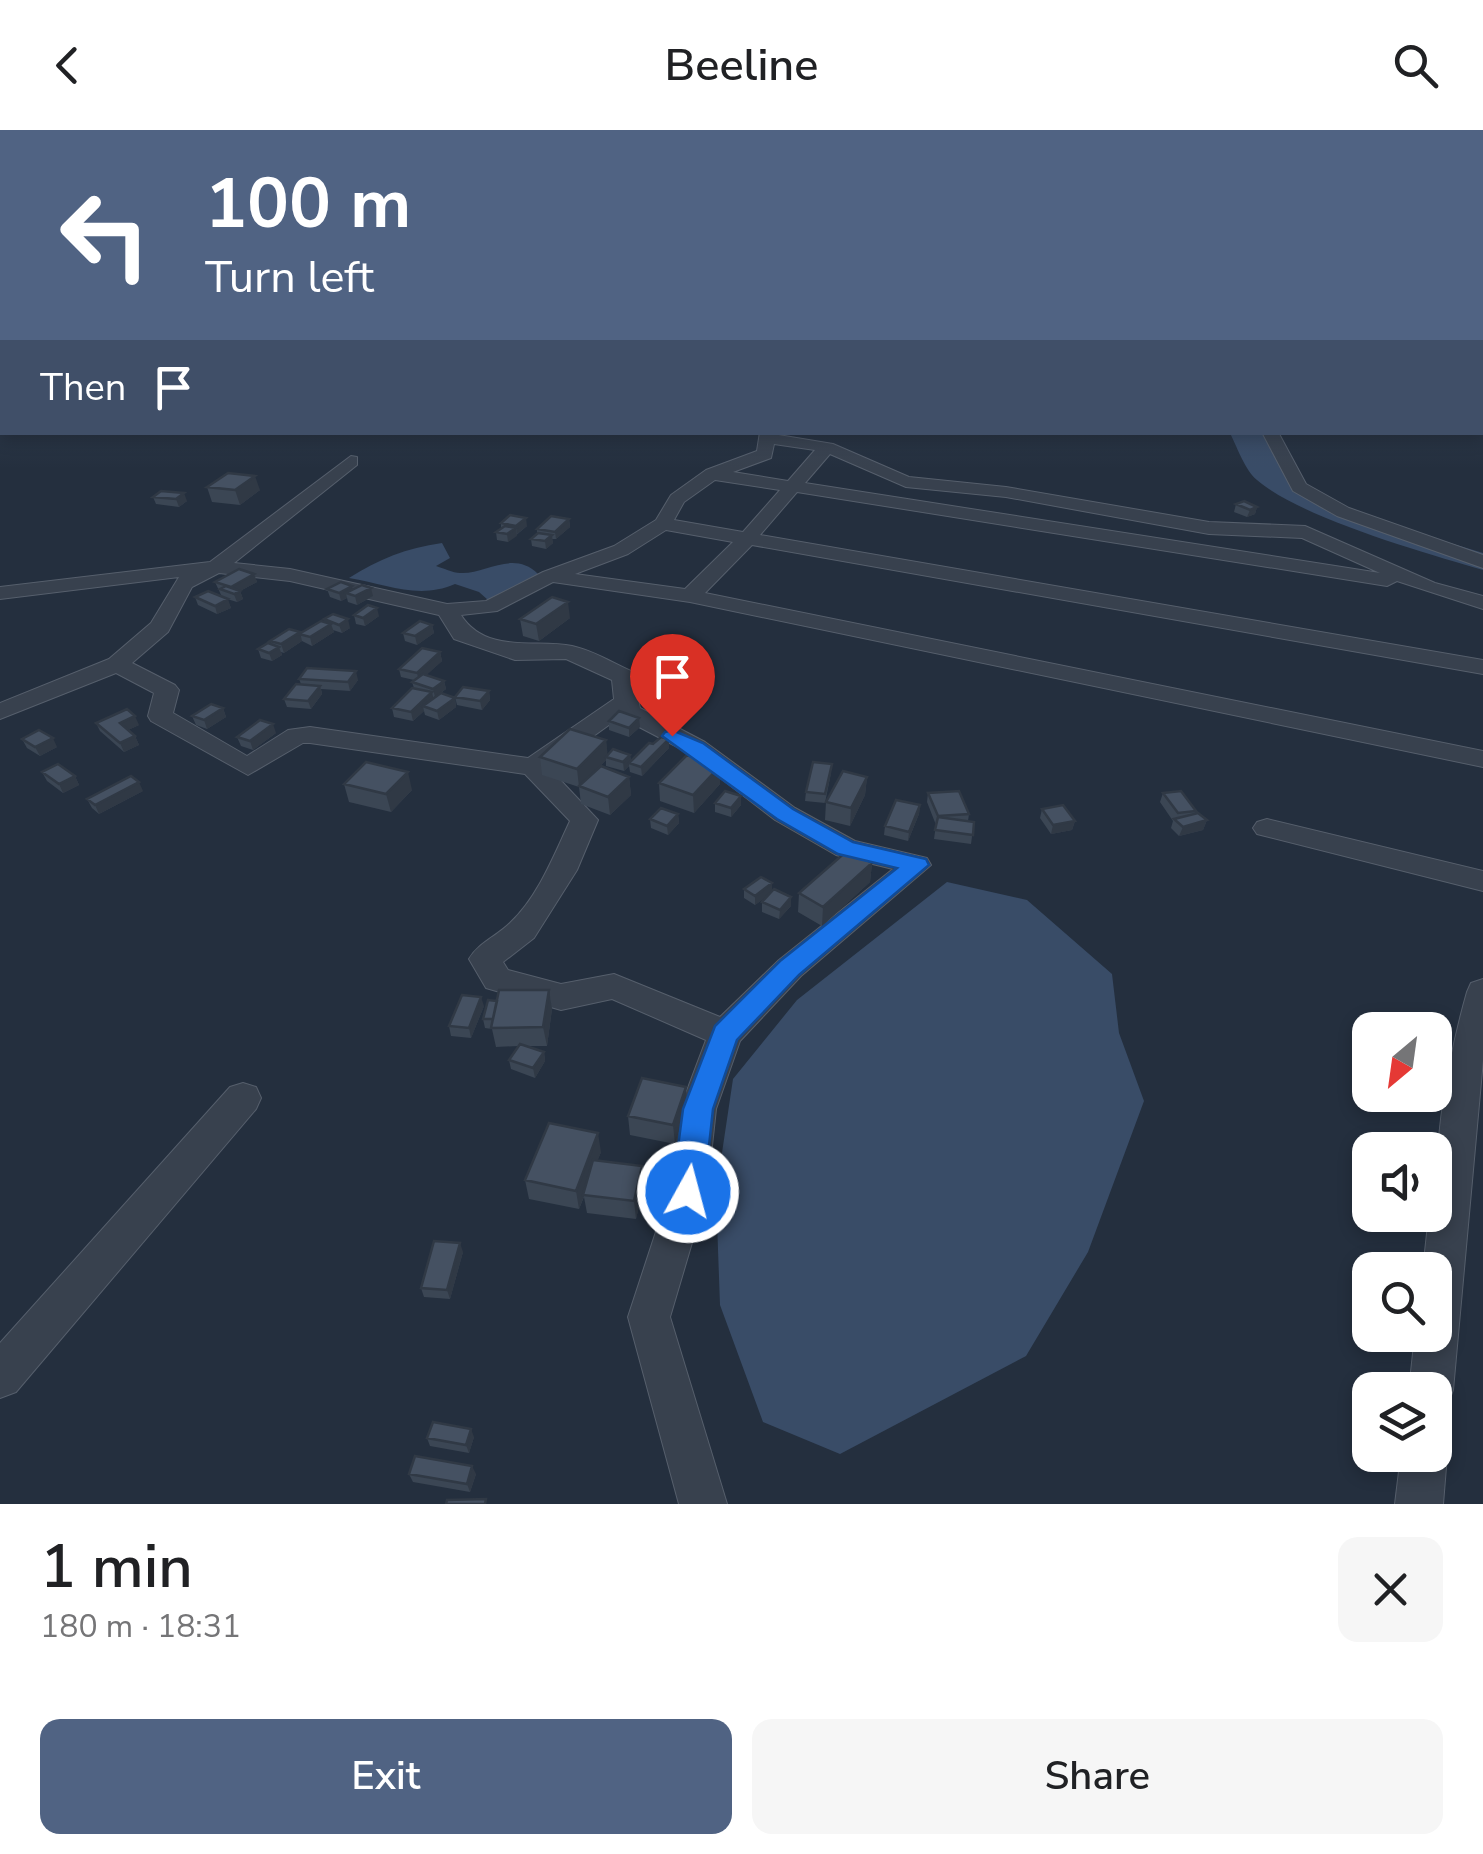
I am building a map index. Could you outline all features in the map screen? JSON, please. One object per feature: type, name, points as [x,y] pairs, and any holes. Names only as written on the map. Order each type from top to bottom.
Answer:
[{"type":"street","points":[[0,594],[216,567],[290,576],[446,610],[490,607],[550,576],[621,550],[663,524],[677,499],[712,474],[764,454],[768,435],[827,447],[906,482],[1006,492],[1209,528],[1305,532],[1428,586],[1483,603]]},
{"type":"street","points":[[1272,435],[1299,487],[1343,512],[1483,562]]},
{"type":"street","points":[[690,596],[748,539],[827,447]]},
{"type":"street","points":[[0,712],[117,664],[160,627],[184,583],[216,567],[351,461]]},
{"type":"street","points":[[712,474],[1428,586]]},
{"type":"street","points":[[663,524],[1483,667]]},
{"type":"street","points":[[550,576],[690,596],[1483,759]]},
{"type":"street","points":[[446,610],[462,634],[515,653],[569,652],[623,676],[628,712],[696,748],[800,823],[846,848],[918,865],[790,968],[725,1034],[698,1109],[688,1192],[649,1317],[703,1504]]},
{"type":"street","points":[[117,664],[167,690],[160,716],[248,767],[297,736],[532,767],[584,820],[562,870],[523,930],[486,958],[497,979],[561,997],[614,986],[725,1034]]},
{"type":"street","points":[[532,767],[628,700]]},
{"type":"street","points":[[1267,828],[1483,881]]},
{"type":"street","points":[[1433,1372],[1464,1066],[1483,992]]},
{"type":"street","points":[[0,1376],[243,1098]]},
{"type":"street","points":[[1419,1504],[1422,1472]]},
{"type":"water","points":[[1231,435],[1268,435],[1288,481],[1358,515],[1483,553],[1483,570],[1365,533],[1303,508],[1257,480]]},
{"type":"water","points":[[442,543],[450,558],[436,566],[451,571],[469,573],[509,563],[538,574],[488,600],[479,592],[455,584],[415,591],[349,578],[393,555]]},
{"type":"water","points":[[947,882],[1027,900],[1112,974],[1119,1033],[1144,1101],[1088,1252],[1026,1356],[840,1454],[763,1422],[720,1305],[716,1193],[733,1079],[797,1000]]},
{"type":"building","points":[[228,473],[255,476],[235,490],[207,487]]},
{"type":"building","points":[[161,491],[184,493],[176,499],[153,497]]},
{"type":"building","points":[[1244,501],[1257,507],[1250,510],[1236,504]]},
{"type":"building","points":[[510,515],[526,518],[516,526],[501,523]]},
{"type":"building","points":[[551,516],[569,519],[555,532],[537,529]]},
{"type":"building","points":[[505,526],[516,528],[507,534],[496,532]]},
{"type":"building","points":[[538,533],[552,535],[545,541],[531,539]]},
{"type":"building","points":[[239,569],[254,574],[231,587],[215,582]]},
{"type":"building","points":[[341,582],[352,586],[339,593],[327,589]]},
{"type":"building","points":[[362,585],[371,588],[355,596],[346,593]]},
{"type":"building","points":[[226,586],[240,591],[234,594],[220,589]]},
{"type":"building","points":[[208,591],[228,599],[215,606],[195,597]]},
{"type":"building","points":[[552,597],[568,602],[536,624],[520,619]]},
{"type":"building","points":[[368,605],[377,608],[363,618],[354,615]]},
{"type":"building","points":[[333,614],[348,619],[339,625],[324,619]]},
{"type":"building","points":[[321,621],[331,624],[310,637],[299,634]]},
{"type":"building","points":[[420,621],[432,625],[415,636],[403,633]]},
{"type":"building","points":[[289,629],[300,632],[281,644],[270,641]]},
{"type":"building","points":[[268,643],[279,647],[269,653],[258,649]]},
{"type":"building","points":[[422,648],[440,652],[417,673],[399,669]]},
{"type":"building","points":[[307,668],[356,671],[348,682],[299,679]]},
{"type":"building","points":[[423,674],[444,681],[433,689],[412,682]]},
{"type":"building","points":[[296,684],[320,686],[308,701],[284,699]]},
{"type":"building","points":[[463,687],[489,691],[480,701],[455,697]]},
{"type":"building","points":[[412,688],[432,692],[411,712],[392,708]]},
{"type":"building","points":[[441,693],[455,698],[437,711],[423,706]]},
{"type":"building","points":[[211,704],[223,708],[204,720],[192,716]]},
{"type":"building","points":[[127,709],[135,716],[120,723],[135,736],[120,743],[96,723]]},
{"type":"building","points":[[619,711],[639,718],[629,728],[609,721]]},
{"type":"building","points":[[260,720],[273,724],[250,741],[237,737]]},
{"type":"building","points":[[570,729],[606,740],[577,769],[540,757]]},
{"type":"building","points":[[39,730],[53,738],[35,747],[22,739]]},
{"type":"building","points":[[661,737],[669,739],[641,767],[629,763],[649,743]]},
{"type":"building","points":[[613,749],[630,755],[623,762],[606,757]]},
{"type":"building","points":[[687,755],[720,766],[693,795],[659,783]]},
{"type":"building","points":[[366,762],[408,772],[386,794],[344,784]]},
{"type":"building","points":[[813,762],[832,764],[825,794],[806,792]]},
{"type":"building","points":[[58,764],[75,776],[59,784],[42,772]]},
{"type":"building","points":[[601,766],[629,777],[608,797],[579,786]]},
{"type":"building","points":[[843,771],[867,777],[851,808],[826,802]]},
{"type":"building","points":[[131,776],[139,782],[95,805],[87,799]]},
{"type":"building","points":[[725,791],[741,796],[731,808],[715,803]]},
{"type":"building","points":[[959,791],[969,814],[938,816],[928,793]]},
{"type":"building","points":[[1181,791],[1196,811],[1178,813],[1163,793]]},
{"type":"building","points":[[896,800],[920,805],[909,832],[885,826]]},
{"type":"building","points":[[1063,805],[1075,821],[1053,825],[1042,809]]},
{"type":"building","points":[[661,808],[678,814],[667,826],[650,819]]},
{"type":"building","points":[[1198,813],[1207,820],[1183,827],[1174,819]]},
{"type":"building","points":[[938,817],[974,822],[973,835],[935,830]]},
{"type":"building","points":[[848,850],[872,863],[823,907],[799,893]]},
{"type":"building","points":[[761,877],[772,883],[755,896],[744,889]]},
{"type":"building","points":[[774,889],[791,897],[780,910],[762,902]]},
{"type":"building","points":[[499,990],[549,990],[543,1027],[491,1028]]},
{"type":"building","points":[[462,995],[481,997],[469,1028],[449,1026]]},
{"type":"building","points":[[488,1000],[497,1001],[493,1019],[483,1019]]},
{"type":"building","points":[[520,1044],[544,1052],[533,1068],[509,1060]]},
{"type":"building","points":[[642,1078],[686,1087],[673,1125],[628,1116]]},
{"type":"building","points":[[549,1123],[598,1133],[576,1191],[525,1180]]},
{"type":"building","points":[[593,1160],[642,1166],[634,1201],[583,1195]]},
{"type":"building","points":[[434,1241],[460,1243],[447,1290],[421,1288]]},
{"type":"building","points":[[433,1422],[471,1429],[466,1445],[427,1438]]},
{"type":"building","points":[[415,1456],[472,1466],[467,1484],[409,1474]]},
{"type":"building","points":[[486,1499],[485,1504],[446,1504],[447,1500]]},
{"type":"route","points":[[672,736],[696,748],[785,814],[846,848],[918,865],[790,968],[725,1034],[698,1109],[688,1192]]}]
